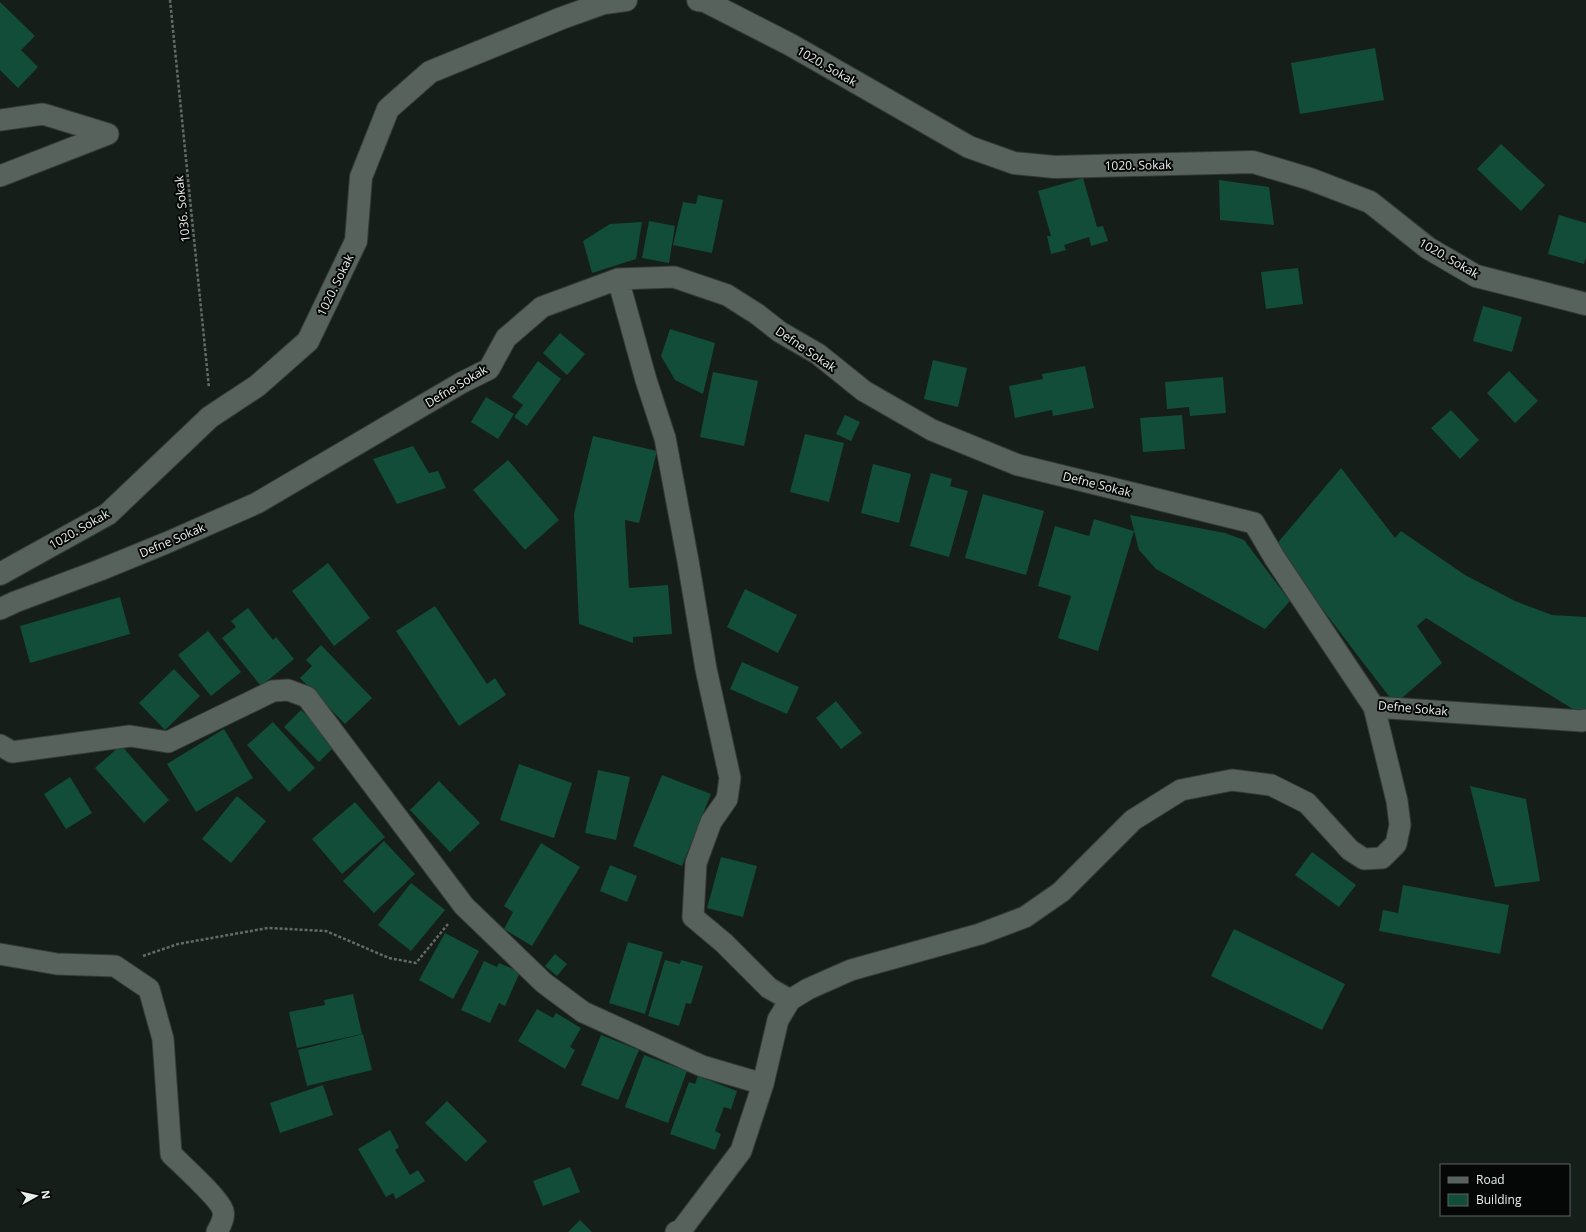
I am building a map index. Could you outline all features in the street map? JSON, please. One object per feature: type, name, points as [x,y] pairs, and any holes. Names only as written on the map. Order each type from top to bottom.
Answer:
[{"type":"street","name":"1020. Sokak","points":[[0,574],[108,514],[210,416],[257,386],[308,341],[356,241],[361,177],[388,109],[430,72],[562,18],[604,3],[626,0]]},
{"type":"street","name":"1020. Sokak","points":[[698,0],[705,1],[791,45],[969,147],[1014,163],[1055,167],[1252,162],[1310,179],[1370,202],[1428,248],[1476,276],[1586,304]]},
{"type":"street","points":[[0,120],[43,114],[108,134],[0,176]]},
{"type":"street","name":"Defne Sokak","points":[[0,609],[129,558],[257,503],[461,383],[489,369],[506,338],[542,307],[618,279],[674,277],[727,295],[757,314],[780,332],[818,354],[864,391],[932,430],[1018,465],[1254,523],[1274,557],[1374,707],[1582,721],[1586,720]]},
{"type":"street","points":[[618,279],[646,380],[665,438],[706,669],[730,778],[727,799],[711,822],[696,863],[694,917],[724,943],[769,988],[790,1000]]},
{"type":"street","points":[[0,745],[12,752],[130,736],[168,742],[273,692],[288,690],[307,697],[464,906],[544,983],[583,1012],[702,1066],[763,1084]]},
{"type":"street","points":[[676,1232],[682,1229],[741,1151],[763,1084],[778,1020],[790,1000],[808,989],[851,970],[980,934],[1025,917],[1061,892],[1133,820],[1181,790],[1232,780],[1271,785],[1307,803],[1350,850],[1364,859],[1382,858],[1396,844],[1400,825],[1397,801],[1374,707]]},
{"type":"street","points":[[0,954],[58,964],[115,966],[149,989],[163,1039],[171,1154],[217,1200],[224,1211],[222,1221],[217,1232]]},
{"type":"path","name":"1036. Sokak","points":[[170,0],[207,366],[210,416]]},
{"type":"path","points":[[115,966],[178,944],[268,928],[326,931],[389,958],[416,963],[464,906]]},
{"type":"building","points":[[0,2],[35,36],[21,50],[38,67],[18,88],[0,70]]},
{"type":"building","points":[[1375,48],[1384,100],[1300,114],[1291,63]]},
{"type":"building","points":[[1501,144],[1545,185],[1521,211],[1477,169]]},
{"type":"building","points":[[1083,178],[1097,227],[1103,226],[1108,241],[1091,246],[1089,237],[1064,245],[1066,250],[1051,254],[1047,236],[1051,236],[1038,191]]},
{"type":"building","points":[[1219,180],[1269,187],[1274,225],[1220,220]]},
{"type":"building","points":[[698,195],[723,200],[712,253],[673,245],[683,202],[696,204]]},
{"type":"building","points":[[1559,215],[1586,223],[1586,257],[1584,264],[1548,254]]},
{"type":"building","points":[[649,221],[675,226],[669,263],[642,258]]},
{"type":"building","points":[[642,222],[636,259],[592,273],[583,241],[610,224]]},
{"type":"building","points":[[1298,268],[1303,304],[1266,309],[1261,272]]},
{"type":"building","points":[[1483,306],[1522,317],[1512,352],[1473,341]]},
{"type":"building","points":[[670,329],[715,343],[703,394],[675,380],[661,356]]},
{"type":"building","points":[[560,333],[585,354],[567,375],[543,353]]},
{"type":"building","points":[[933,360],[967,368],[958,407],[924,399]]},
{"type":"building","points":[[538,361],[561,379],[527,426],[514,417],[523,405],[512,397]]},
{"type":"building","points":[[1085,366],[1094,408],[1053,416],[1052,410],[1015,418],[1009,386],[1043,379],[1042,374]]},
{"type":"building","points":[[1509,371],[1538,401],[1515,423],[1487,393]]},
{"type":"building","points":[[713,372],[758,381],[744,446],[700,437]]},
{"type":"building","points":[[1223,377],[1226,413],[1190,416],[1189,407],[1167,409],[1165,382]]},
{"type":"building","points":[[486,397],[514,414],[498,439],[471,422]]},
{"type":"building","points":[[1451,410],[1479,440],[1460,459],[1431,428]]},
{"type":"building","points":[[845,415],[860,422],[851,441],[836,434]]},
{"type":"building","points":[[1182,415],[1185,449],[1143,452],[1140,418]]},
{"type":"building","points":[[805,434],[844,443],[829,502],[790,492]]},
{"type":"building","points":[[593,436],[657,451],[639,523],[625,520],[629,588],[668,585],[672,634],[633,637],[633,643],[579,624],[574,514]]},
{"type":"building","points":[[413,446],[429,473],[438,471],[446,488],[397,504],[373,459]]},
{"type":"building","points":[[508,460],[559,520],[525,550],[473,490]]},
{"type":"building","points":[[873,464],[911,474],[899,523],[861,513]]},
{"type":"building","points":[[1341,468],[1395,538],[1401,531],[1465,575],[1515,601],[1552,615],[1586,617],[1586,714],[1584,716],[1426,618],[1417,626],[1442,663],[1395,704],[1275,546]]},
{"type":"building","points":[[931,473],[952,479],[950,486],[968,491],[949,557],[910,546]]},
{"type":"building","points":[[983,494],[1044,511],[1026,575],[965,558]]},
{"type":"building","points":[[1130,515],[1225,533],[1244,540],[1290,601],[1265,629],[1156,569],[1139,550]]},
{"type":"building","points":[[1094,519],[1134,531],[1098,651],[1058,638],[1071,596],[1038,586],[1055,526],[1089,536]]},
{"type":"building","points":[[328,563],[370,618],[334,646],[292,591]]},
{"type":"building","points":[[745,589],[797,615],[778,653],[727,627]]},
{"type":"building","points":[[120,597],[130,634],[30,663],[20,626]]},
{"type":"building","points":[[435,606],[487,684],[495,678],[506,695],[459,726],[396,631]]},
{"type":"building","points":[[248,608],[273,640],[276,637],[294,659],[261,686],[222,638],[236,627],[231,621]]},
{"type":"building","points":[[208,631],[241,672],[211,696],[178,655]]},
{"type":"building","points":[[321,645],[372,698],[345,724],[300,678],[312,666],[306,660]]},
{"type":"building","points":[[742,662],[799,687],[787,714],[730,689]]},
{"type":"building","points":[[174,669],[200,696],[165,730],[139,703]]},
{"type":"building","points":[[836,701],[862,733],[841,749],[816,718]]},
{"type":"building","points":[[301,710],[336,745],[319,762],[284,727]]},
{"type":"building","points":[[273,722],[315,768],[289,792],[247,745]]},
{"type":"building","points":[[224,729],[253,778],[196,812],[167,764]]},
{"type":"building","points":[[121,745],[169,800],[144,823],[95,768]]},
{"type":"building","points":[[519,764],[572,783],[554,838],[500,820]]},
{"type":"building","points":[[598,770],[630,777],[616,840],[585,833]]},
{"type":"building","points":[[662,775],[711,794],[682,866],[633,846]]},
{"type":"building","points":[[70,777],[92,813],[66,829],[44,794]]},
{"type":"building","points":[[439,781],[480,823],[450,852],[410,810]]},
{"type":"building","points":[[1470,786],[1526,799],[1540,881],[1495,887]]},
{"type":"building","points":[[237,796],[266,821],[231,863],[202,839]]},
{"type":"building","points":[[355,802],[385,837],[342,874],[312,839]]},
{"type":"building","points":[[384,841],[415,874],[374,913],[343,881]]},
{"type":"building","points":[[541,843],[580,867],[532,946],[504,929],[513,912],[504,906]]},
{"type":"building","points":[[1312,852],[1356,885],[1339,907],[1295,875]]},
{"type":"building","points":[[721,857],[757,866],[743,917],[707,908]]},
{"type":"building","points":[[610,865],[637,876],[627,902],[600,891]]},
{"type":"building","points":[[411,883],[445,910],[411,951],[378,925]]},
{"type":"building","points":[[1403,885],[1509,905],[1500,954],[1379,931],[1383,910],[1398,913]]},
{"type":"building","points":[[1234,929],[1345,984],[1322,1030],[1211,976]]},
{"type":"building","points":[[445,933],[479,951],[453,999],[419,980]]},
{"type":"building","points":[[628,942],[663,952],[645,1014],[609,1003]]},
{"type":"building","points":[[555,954],[567,964],[557,976],[545,966]]},
{"type":"building","points":[[665,960],[680,964],[681,960],[703,966],[691,1004],[686,1003],[679,1026],[648,1016]]},
{"type":"building","points":[[484,961],[497,967],[499,963],[520,972],[505,1006],[499,1003],[490,1023],[461,1010]]},
{"type":"building","points":[[353,994],[362,1034],[297,1048],[289,1012],[325,1005],[324,1000]]},
{"type":"building","points":[[537,1009],[553,1018],[556,1013],[581,1028],[570,1047],[575,1050],[565,1069],[518,1041]]},
{"type":"building","points":[[363,1034],[372,1070],[307,1086],[298,1050]]},
{"type":"building","points":[[601,1035],[639,1050],[618,1100],[581,1085]]},
{"type":"building","points":[[644,1055],[687,1071],[668,1123],[625,1107]]},
{"type":"building","points":[[698,1076],[737,1091],[731,1109],[724,1107],[715,1131],[721,1134],[715,1150],[670,1134],[689,1082],[695,1084]]},
{"type":"building","points":[[323,1085],[333,1115],[280,1133],[270,1103]]},
{"type":"building","points":[[447,1101],[487,1141],[466,1162],[425,1123]]},
{"type":"building","points":[[390,1130],[399,1147],[395,1150],[410,1175],[418,1170],[425,1181],[396,1199],[393,1193],[386,1197],[358,1149]]},
{"type":"building","points":[[570,1167],[580,1192],[543,1206],[533,1181]]},
{"type":"building","points":[[580,1220],[592,1232],[568,1232]]}]
